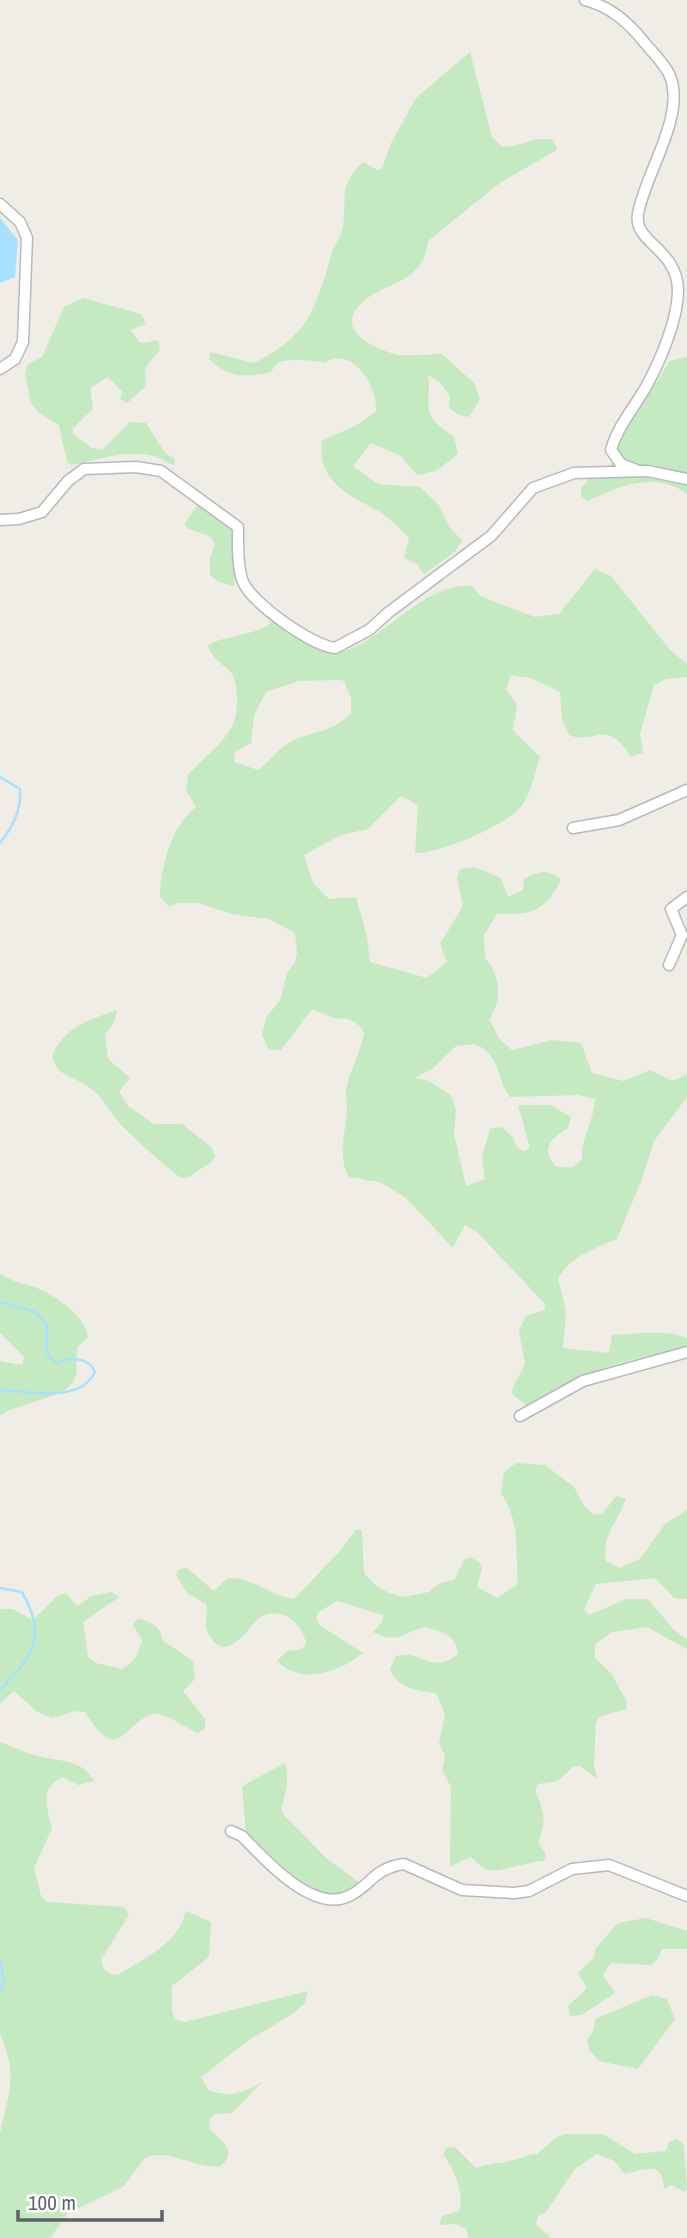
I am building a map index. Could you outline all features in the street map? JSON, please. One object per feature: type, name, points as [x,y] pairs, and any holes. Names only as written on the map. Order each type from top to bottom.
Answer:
[{"type":"street","points":[[585,0],[610,9],[628,23],[669,74],[673,94],[666,133],[638,222],[644,236],[673,264],[678,293],[673,319],[647,384],[615,435],[611,450],[621,464],[638,471]]},
{"type":"street","points":[[0,204],[20,222],[27,238],[23,342],[10,365],[0,369]]},
{"type":"street","points":[[0,520],[19,519],[42,512],[68,481],[84,469],[136,467],[161,471],[238,527],[241,575],[251,593],[312,642],[335,648],[369,630],[388,612],[491,536],[533,488],[574,472],[638,471],[687,479]]},
{"type":"street","points":[[573,828],[619,820],[687,790]]},
{"type":"street","points":[[669,964],[680,947],[682,931],[671,909],[687,897]]},
{"type":"street","points":[[520,1416],[583,1381],[687,1352]]},
{"type":"street","points":[[231,1831],[242,1836],[298,1888],[330,1898],[347,1898],[375,1874],[404,1864],[462,1890],[514,1893],[529,1891],[572,1869],[609,1865],[687,1896]]},
{"type":"green space","points":[[470,52],[492,137],[503,147],[539,139],[553,140],[557,150],[501,182],[428,241],[418,267],[399,282],[366,299],[352,317],[352,325],[362,338],[386,351],[404,355],[442,354],[474,383],[480,399],[469,417],[459,415],[449,408],[450,397],[440,382],[428,375],[428,404],[431,416],[454,437],[458,454],[436,471],[417,475],[401,456],[371,443],[353,466],[378,484],[420,487],[439,505],[450,528],[462,540],[455,552],[424,574],[417,564],[404,558],[409,538],[384,515],[344,491],[329,476],[324,466],[322,441],[357,425],[376,411],[373,390],[361,371],[344,359],[324,363],[294,360],[278,363],[271,372],[245,376],[223,370],[209,359],[210,352],[254,363],[272,353],[299,331],[315,305],[332,252],[342,231],[345,193],[350,178],[363,162],[377,170],[382,169],[391,143],[416,98]]},
{"type":"green space","points":[[83,298],[141,314],[146,324],[130,330],[141,343],[158,340],[160,350],[145,368],[146,386],[127,403],[120,399],[122,391],[108,377],[90,388],[93,409],[73,428],[73,434],[92,448],[102,450],[130,422],[146,423],[165,453],[175,459],[174,465],[154,456],[133,454],[71,465],[67,462],[59,425],[39,413],[31,403],[25,373],[28,364],[42,357],[64,307]]},
{"type":"green space","points":[[687,357],[687,494],[663,483],[651,482],[625,486],[588,501],[581,496],[581,488],[590,478],[604,478],[628,422],[669,361]]},
{"type":"green space","points":[[198,504],[234,532],[237,559],[234,586],[219,582],[210,575],[210,558],[215,544],[211,537],[187,528],[185,523]]},
{"type":"green space","points":[[595,569],[611,576],[670,650],[687,664],[687,677],[666,679],[654,685],[640,734],[643,753],[631,756],[613,737],[606,735],[569,735],[562,719],[560,692],[531,678],[511,675],[506,689],[517,705],[513,730],[540,757],[529,793],[515,812],[504,821],[473,837],[440,849],[415,853],[418,805],[401,796],[368,829],[341,835],[304,855],[313,883],[329,899],[356,897],[367,937],[370,962],[427,978],[447,962],[440,944],[463,906],[457,877],[460,869],[475,867],[501,878],[508,897],[523,890],[524,879],[529,876],[543,872],[556,876],[561,879],[543,905],[519,914],[497,914],[484,935],[485,958],[494,972],[498,988],[496,1004],[489,1019],[500,1040],[512,1050],[552,1040],[581,1043],[592,1073],[623,1081],[650,1070],[673,1081],[687,1074],[687,1097],[654,1141],[642,1179],[617,1239],[577,1258],[558,1278],[566,1312],[563,1348],[609,1353],[612,1335],[650,1333],[687,1338],[687,1348],[606,1368],[543,1400],[526,1405],[513,1395],[512,1389],[525,1364],[519,1330],[526,1316],[545,1310],[545,1304],[477,1232],[465,1225],[453,1248],[406,1198],[380,1182],[349,1177],[345,1169],[343,1151],[347,1116],[346,1093],[364,1033],[359,1025],[349,1019],[333,1018],[312,1009],[281,1050],[269,1050],[262,1035],[266,1018],[280,1000],[287,973],[295,962],[295,933],[269,919],[232,914],[198,903],[178,903],[169,907],[160,896],[169,847],[180,825],[196,807],[186,790],[188,775],[223,740],[234,721],[237,709],[236,684],[233,677],[212,654],[208,645],[256,631],[271,623],[275,617],[315,649],[340,652],[358,646],[376,635],[431,596],[451,588],[472,586],[480,596],[535,617],[559,614]],"holes":[[[299,681],[344,681],[351,698],[351,713],[344,719],[330,728],[292,741],[258,770],[234,762],[235,752],[251,743],[254,715],[266,692]],[[474,1044],[483,1048],[494,1060],[510,1097],[578,1095],[595,1099],[583,1144],[582,1159],[573,1167],[557,1167],[548,1149],[552,1140],[568,1128],[571,1117],[550,1105],[518,1105],[530,1148],[524,1151],[518,1148],[512,1136],[501,1127],[490,1129],[482,1157],[485,1179],[466,1186],[454,1134],[456,1110],[451,1095],[427,1080],[414,1078],[432,1069],[456,1046]]]},
{"type":"green space","points":[[117,1010],[114,1023],[105,1034],[108,1059],[130,1078],[119,1091],[128,1106],[154,1124],[182,1124],[212,1148],[215,1157],[213,1160],[190,1177],[181,1178],[173,1172],[124,1128],[93,1090],[58,1070],[52,1056],[63,1038],[78,1026]]},
{"type":"green space","points":[[0,1274],[37,1288],[61,1301],[76,1314],[88,1337],[78,1347],[77,1372],[72,1383],[55,1395],[0,1416],[0,1361],[22,1365],[24,1357],[0,1333]]},
{"type":"green space","points":[[516,1463],[545,1465],[574,1487],[584,1506],[594,1515],[603,1513],[616,1496],[626,1499],[608,1536],[605,1552],[606,1561],[619,1568],[640,1559],[665,1524],[687,1510],[687,1599],[674,1598],[655,1578],[596,1584],[584,1609],[589,1615],[626,1599],[648,1599],[674,1630],[687,1639],[687,1649],[647,1627],[612,1632],[595,1644],[595,1658],[611,1673],[627,1702],[626,1709],[599,1717],[596,1723],[594,1765],[597,1779],[580,1766],[573,1767],[558,1781],[538,1784],[535,1791],[541,1804],[543,1822],[538,1842],[546,1854],[544,1861],[488,1870],[470,1857],[450,1867],[451,1787],[442,1770],[445,1756],[439,1743],[445,1714],[436,1693],[416,1690],[403,1684],[390,1669],[396,1656],[413,1656],[441,1663],[449,1660],[458,1654],[451,1638],[426,1627],[396,1638],[382,1636],[373,1632],[382,1622],[383,1615],[337,1601],[319,1612],[316,1618],[319,1625],[363,1653],[343,1666],[321,1674],[298,1673],[277,1661],[287,1651],[302,1649],[306,1643],[296,1623],[277,1613],[262,1616],[238,1640],[223,1647],[216,1644],[207,1631],[206,1604],[187,1593],[176,1575],[179,1569],[187,1568],[214,1591],[227,1578],[237,1578],[294,1599],[339,1552],[356,1529],[362,1531],[364,1573],[374,1584],[387,1592],[402,1597],[429,1592],[440,1583],[454,1580],[464,1560],[470,1557],[479,1562],[482,1568],[477,1587],[497,1598],[518,1584],[517,1548],[512,1515],[501,1493],[504,1472]]},
{"type":"green space","points":[[111,1592],[119,1597],[83,1622],[88,1657],[96,1663],[122,1669],[133,1661],[141,1645],[142,1640],[133,1625],[138,1618],[154,1625],[160,1631],[162,1640],[193,1661],[195,1679],[183,1691],[205,1719],[205,1728],[198,1733],[169,1718],[153,1714],[114,1739],[106,1737],[96,1728],[85,1712],[76,1711],[52,1718],[36,1711],[14,1691],[0,1703],[0,1609],[13,1609],[33,1620],[57,1596],[66,1593],[77,1606],[92,1596]]},
{"type":"green space","points":[[0,1742],[31,1754],[79,1766],[90,1774],[94,1781],[78,1785],[63,1777],[50,1786],[47,1799],[52,1828],[34,1868],[41,1896],[48,1902],[124,1907],[129,1915],[101,1960],[106,1971],[118,1975],[159,1949],[176,1933],[186,1911],[211,1922],[209,1957],[172,1986],[172,2012],[176,2020],[185,2022],[308,1991],[305,2003],[291,2015],[249,2040],[201,2077],[208,2090],[223,2094],[242,2091],[262,2082],[232,2113],[215,2114],[209,2120],[210,2130],[228,2151],[226,2161],[221,2166],[202,2165],[164,2155],[145,2158],[123,2187],[68,2213],[50,2238],[0,2238],[0,2134],[9,2096],[10,2074],[6,2049],[0,2034]]},
{"type":"green space","points":[[285,1763],[286,1792],[281,1809],[327,1859],[360,1883],[347,1894],[329,1894],[299,1885],[246,1833],[242,1786]]},
{"type":"green space","points":[[646,1918],[687,1931],[687,1949],[662,1949],[657,1960],[651,1965],[611,1963],[603,1975],[615,1993],[582,2015],[570,2016],[568,2006],[587,1988],[578,1973],[594,1958],[596,1948],[618,1923]]},
{"type":"green space","points":[[652,1995],[667,1999],[675,2019],[638,2069],[599,2061],[589,2050],[587,2040],[594,2030],[595,2019]]},
{"type":"green space","points":[[565,2134],[603,2134],[635,2154],[666,2151],[669,2142],[677,2139],[684,2145],[687,2189],[684,2192],[672,2185],[664,2189],[663,2180],[657,2170],[640,2170],[625,2174],[614,2161],[597,2154],[575,2169],[546,2212],[538,2216],[536,2224],[551,2238],[469,2238],[466,2229],[456,2224],[439,2225],[442,2216],[459,2211],[461,2198],[451,2167],[443,2155],[447,2147],[456,2148],[476,2168],[537,2154],[557,2137]]},
{"type":"water","points":[[0,218],[18,240],[15,277],[0,283]]},
{"type":"waterway","points":[[0,777],[20,789],[16,818],[0,843]]},
{"type":"waterway","points":[[0,1302],[36,1312],[47,1326],[46,1348],[52,1360],[58,1363],[68,1359],[84,1361],[95,1372],[88,1382],[66,1392],[0,1390]]},
{"type":"waterway","points":[[0,1588],[22,1592],[30,1608],[35,1634],[28,1656],[0,1690]]},
{"type":"waterway","points":[[0,1961],[4,1982],[0,1991]]}]
